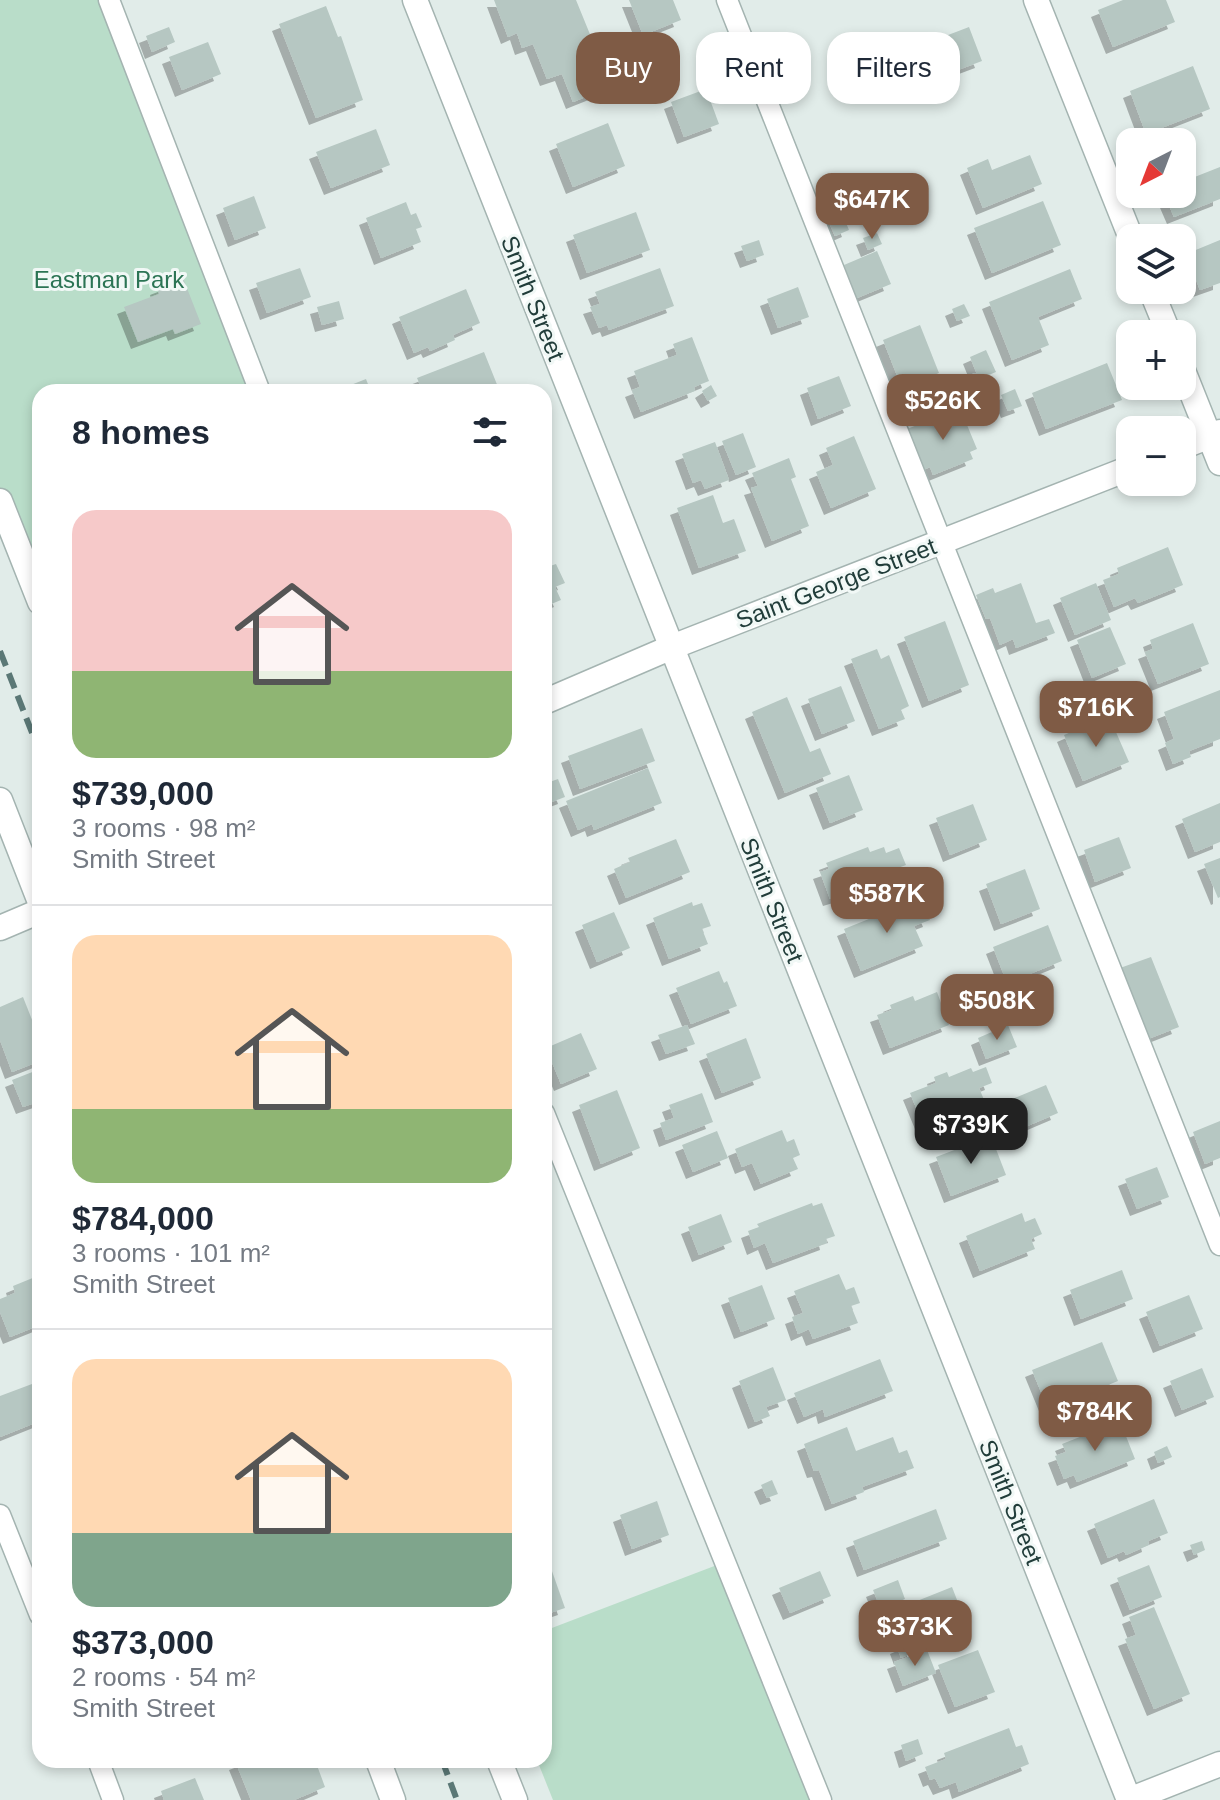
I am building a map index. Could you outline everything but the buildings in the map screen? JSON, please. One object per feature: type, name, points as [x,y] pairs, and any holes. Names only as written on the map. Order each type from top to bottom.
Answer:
[{"type":"street","name":"Smith Street","points":[[415,0],[1129,1800]]},
{"type":"street","points":[[1036,0],[1125,224]]},
{"type":"street","points":[[1196,396],[1215,435],[1220,463]]},
{"type":"street","points":[[1196,442],[1215,435]]},
{"type":"street","name":"Saint George Street","points":[[552,699],[672,647],[1116,473]]},
{"type":"street","points":[[0,501],[32,582]]},
{"type":"street","points":[[0,800],[32,882]]},
{"type":"street","points":[[0,928],[32,914]]},
{"type":"street","points":[[1129,1800],[1220,1764]]},
{"type":"street","points":[[381,1768],[393,1800]]},
{"type":"street","points":[[502,1768],[515,1800]]},
{"type":"lane","points":[[109,0],[257,384]]},
{"type":"lane","points":[[727,0],[1220,1245]]},
{"type":"lane","points":[[552,1133],[821,1800]]},
{"type":"lane","points":[[0,1515],[32,1595]]},
{"type":"lane","points":[[101,1768],[113,1800]]},
{"type":"green space","name":"Eastman Park","points":[[0,0],[114,0],[269,384],[32,384],[32,582],[0,501]]},
{"type":"green space","points":[[717,1565],[811,1800],[553,1800],[540,1768],[552,1768],[552,1628]]},
{"type":"railway","points":[[0,651],[32,733]]},
{"type":"railway","points":[[445,1768],[457,1800]]}]
